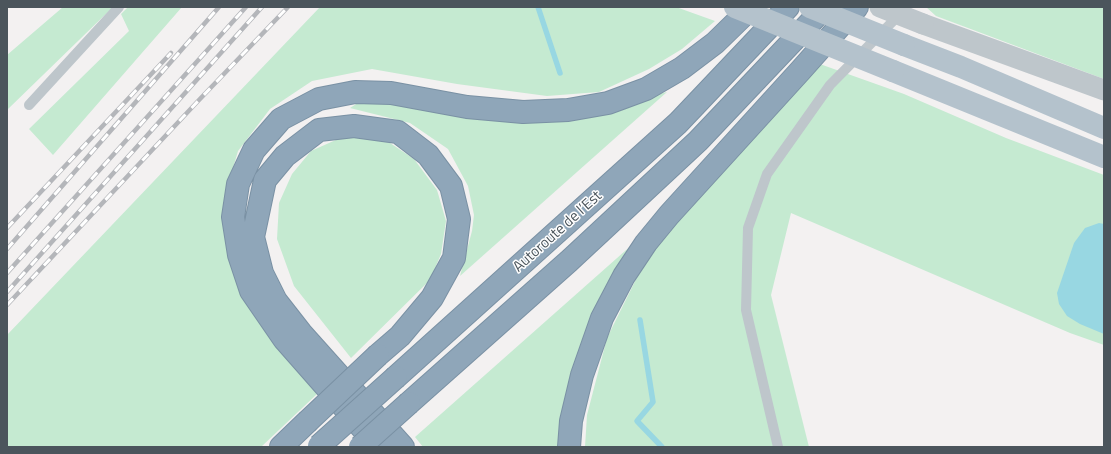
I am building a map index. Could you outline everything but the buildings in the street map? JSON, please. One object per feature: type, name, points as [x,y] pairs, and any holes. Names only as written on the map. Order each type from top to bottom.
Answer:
[{"type":"highway","points":[[380,447],[284,339],[251,290],[239,255],[233,217],[238,184],[254,150],[281,120],[319,99],[355,92],[391,93],[467,107],[523,112],[568,110],[608,102],[646,89],[682,68],[715,43],[752,7]]},
{"type":"highway","name":"Autoroute de l’Est","points":[[319,447],[538,251],[678,123],[788,7]]},
{"type":"highway","name":"Autoroute de l’Est","points":[[360,447],[569,260],[698,141],[825,7]]},
{"type":"highway","points":[[569,447],[571,421],[582,374],[602,318],[624,276],[646,244],[669,215],[857,7]]},
{"type":"highway","points":[[281,447],[307,422],[378,355],[400,336],[432,298],[454,258],[459,219],[451,186],[428,155],[398,132],[354,126],[319,130],[285,156],[265,180],[253,237],[262,274],[276,301],[301,333],[403,447]]},
{"type":"main road","points":[[735,7],[1104,157]]},
{"type":"main road","points":[[810,7],[1026,94],[1098,125]]},
{"type":"street","points":[[880,7],[1104,90]]},
{"type":"lane","points":[[29,105],[119,7]]},
{"type":"lane","points":[[778,447],[746,310],[748,228],[767,174],[830,85],[908,7]]},
{"type":"green space","points":[[63,7],[113,7],[7,110],[7,55]]},
{"type":"green space","points":[[128,7],[182,7],[53,155],[29,129],[129,31],[121,14]]},
{"type":"green space","points":[[320,7],[676,7],[715,21],[682,49],[649,69],[599,92],[547,96],[457,84],[372,69],[312,81],[270,109],[238,151],[226,192],[245,300],[317,394],[261,447],[7,447],[7,335]]},
{"type":"green space","points":[[926,7],[1104,7],[1104,79],[936,16]]},
{"type":"green space","points":[[817,63],[904,94],[1006,138],[1104,175],[1104,345],[1070,333],[791,213],[771,295],[809,447],[585,447],[587,415],[607,338],[646,259],[713,179]]},
{"type":"green space","points":[[667,92],[460,276],[472,231],[474,215],[468,186],[448,149],[410,123],[350,108],[364,99],[411,105],[624,102]]},
{"type":"green space","points":[[367,135],[390,143],[414,159],[437,190],[446,221],[441,254],[430,280],[351,358],[294,286],[277,239],[279,203],[292,174],[311,151],[338,139]]},
{"type":"green space","points":[[634,243],[562,447],[423,447],[415,437]]},
{"type":"water","points":[[1099,223],[1104,224],[1104,334],[1080,324],[1067,316],[1059,304],[1057,293],[1074,243],[1085,228]]},
{"type":"waterway","points":[[538,7],[560,73]]},
{"type":"waterway","points":[[640,320],[653,402],[637,421],[662,447]]},
{"type":"railway","points":[[7,249],[219,7]]},
{"type":"railway","points":[[7,273],[246,7]]},
{"type":"railway","points":[[7,292],[262,7]]},
{"type":"railway","points":[[7,305],[288,7]]},
{"type":"railway","points":[[7,228],[171,53]]}]
